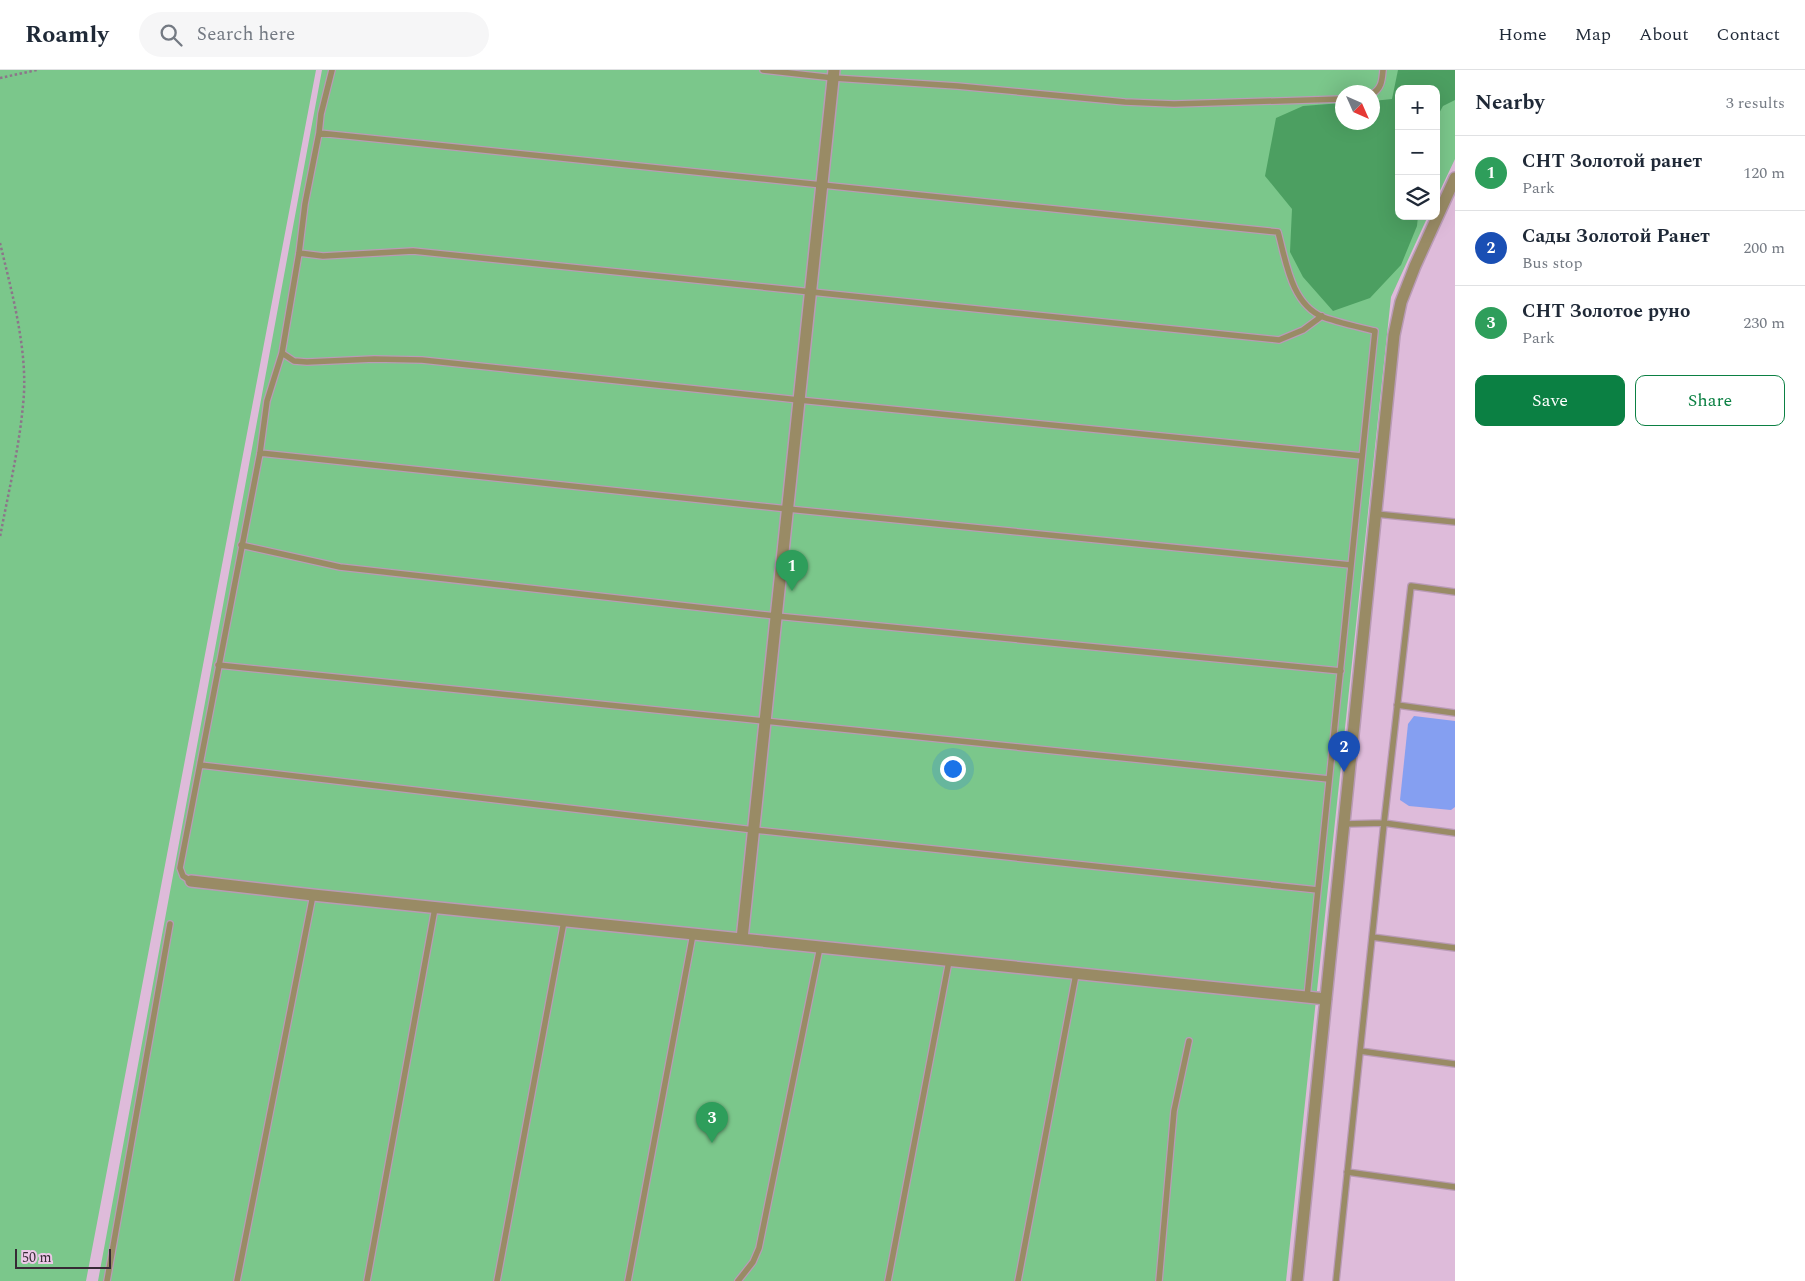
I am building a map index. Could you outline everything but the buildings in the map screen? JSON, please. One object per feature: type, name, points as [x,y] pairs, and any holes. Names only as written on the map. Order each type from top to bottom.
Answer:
[{"type":"street","points":[[742,939],[834,74]]},
{"type":"street","points":[[1297,1281],[1394,334],[1401,302],[1415,266],[1455,178]]},
{"type":"street","points":[[191,881],[435,908],[1326,999]]},
{"type":"lane","points":[[191,881],[183,876],[180,868],[260,453],[268,401],[282,353],[300,253],[305,204],[321,114],[332,70]]},
{"type":"lane","points":[[763,70],[834,74],[1125,102],[1174,104],[1335,99]]},
{"type":"lane","points":[[1380,86],[1383,70]]},
{"type":"lane","points":[[319,133],[1278,232],[1296,292],[1308,307],[1322,316],[1375,332],[1307,997]]},
{"type":"lane","points":[[300,253],[323,256],[413,251],[1279,340],[1303,330],[1322,316]]},
{"type":"lane","points":[[282,353],[294,360],[307,362],[374,359],[422,360],[1362,456]]},
{"type":"lane","points":[[260,453],[788,509],[1351,565]]},
{"type":"lane","points":[[1376,514],[1455,522]]},
{"type":"lane","points":[[241,545],[340,567],[776,616],[1340,671]]},
{"type":"lane","points":[[1336,1281],[1410,586],[1455,592]]},
{"type":"lane","points":[[218,665],[1329,779]]},
{"type":"lane","points":[[1397,705],[1455,713]]},
{"type":"lane","points":[[200,765],[754,830],[1318,890]]},
{"type":"lane","points":[[1344,824],[1384,823],[1455,833]]},
{"type":"lane","points":[[237,1281],[313,895]]},
{"type":"lane","points":[[367,1281],[435,908]]},
{"type":"lane","points":[[497,1281],[564,921]]},
{"type":"lane","points":[[107,1281],[170,924]]},
{"type":"lane","points":[[628,1281],[693,934]]},
{"type":"lane","points":[[1372,937],[1455,948]]},
{"type":"lane","points":[[738,1281],[753,1262],[759,1248],[820,947]]},
{"type":"lane","points":[[888,1281],[949,960]]},
{"type":"lane","points":[[1018,1281],[1076,974]]},
{"type":"lane","points":[[1159,1281],[1174,1111],[1189,1041]]},
{"type":"lane","points":[[1360,1051],[1455,1064]]},
{"type":"lane","points":[[1347,1172],[1455,1187]]},
{"type":"path","points":[[0,78],[37,70]]},
{"type":"path","points":[[0,243],[13,298],[23,357],[24,404],[0,538]]},
{"type":"green space","points":[[0,70],[316,70],[86,1281],[0,1281]]},
{"type":"green space","points":[[322,70],[1455,70],[1455,159],[1440,191],[1440,85],[1395,85],[1395,220],[1426,220],[1391,297],[1286,1281],[98,1281]]},
{"type":"green space","points":[[1398,70],[1455,70],[1455,100],[1443,106],[1440,112],[1440,85],[1395,85],[1395,220],[1418,220],[1417,226],[1401,265],[1370,298],[1333,311],[1303,277],[1290,252],[1292,209],[1265,176],[1276,118],[1303,106],[1335,104],[1335,130],[1380,130],[1380,100],[1392,99]]},
{"type":"water","points":[[1414,716],[1455,721],[1455,807],[1451,810],[1409,806],[1400,800],[1408,724]]},
{"type":"place","name":"СНТ Золотой ранет","points":[[792,591]]},
{"type":"place","name":"Сады Золотой Ранет","points":[[1344,772]]},
{"type":"place","name":"СНТ Золотое руно","points":[[712,1143]]}]
